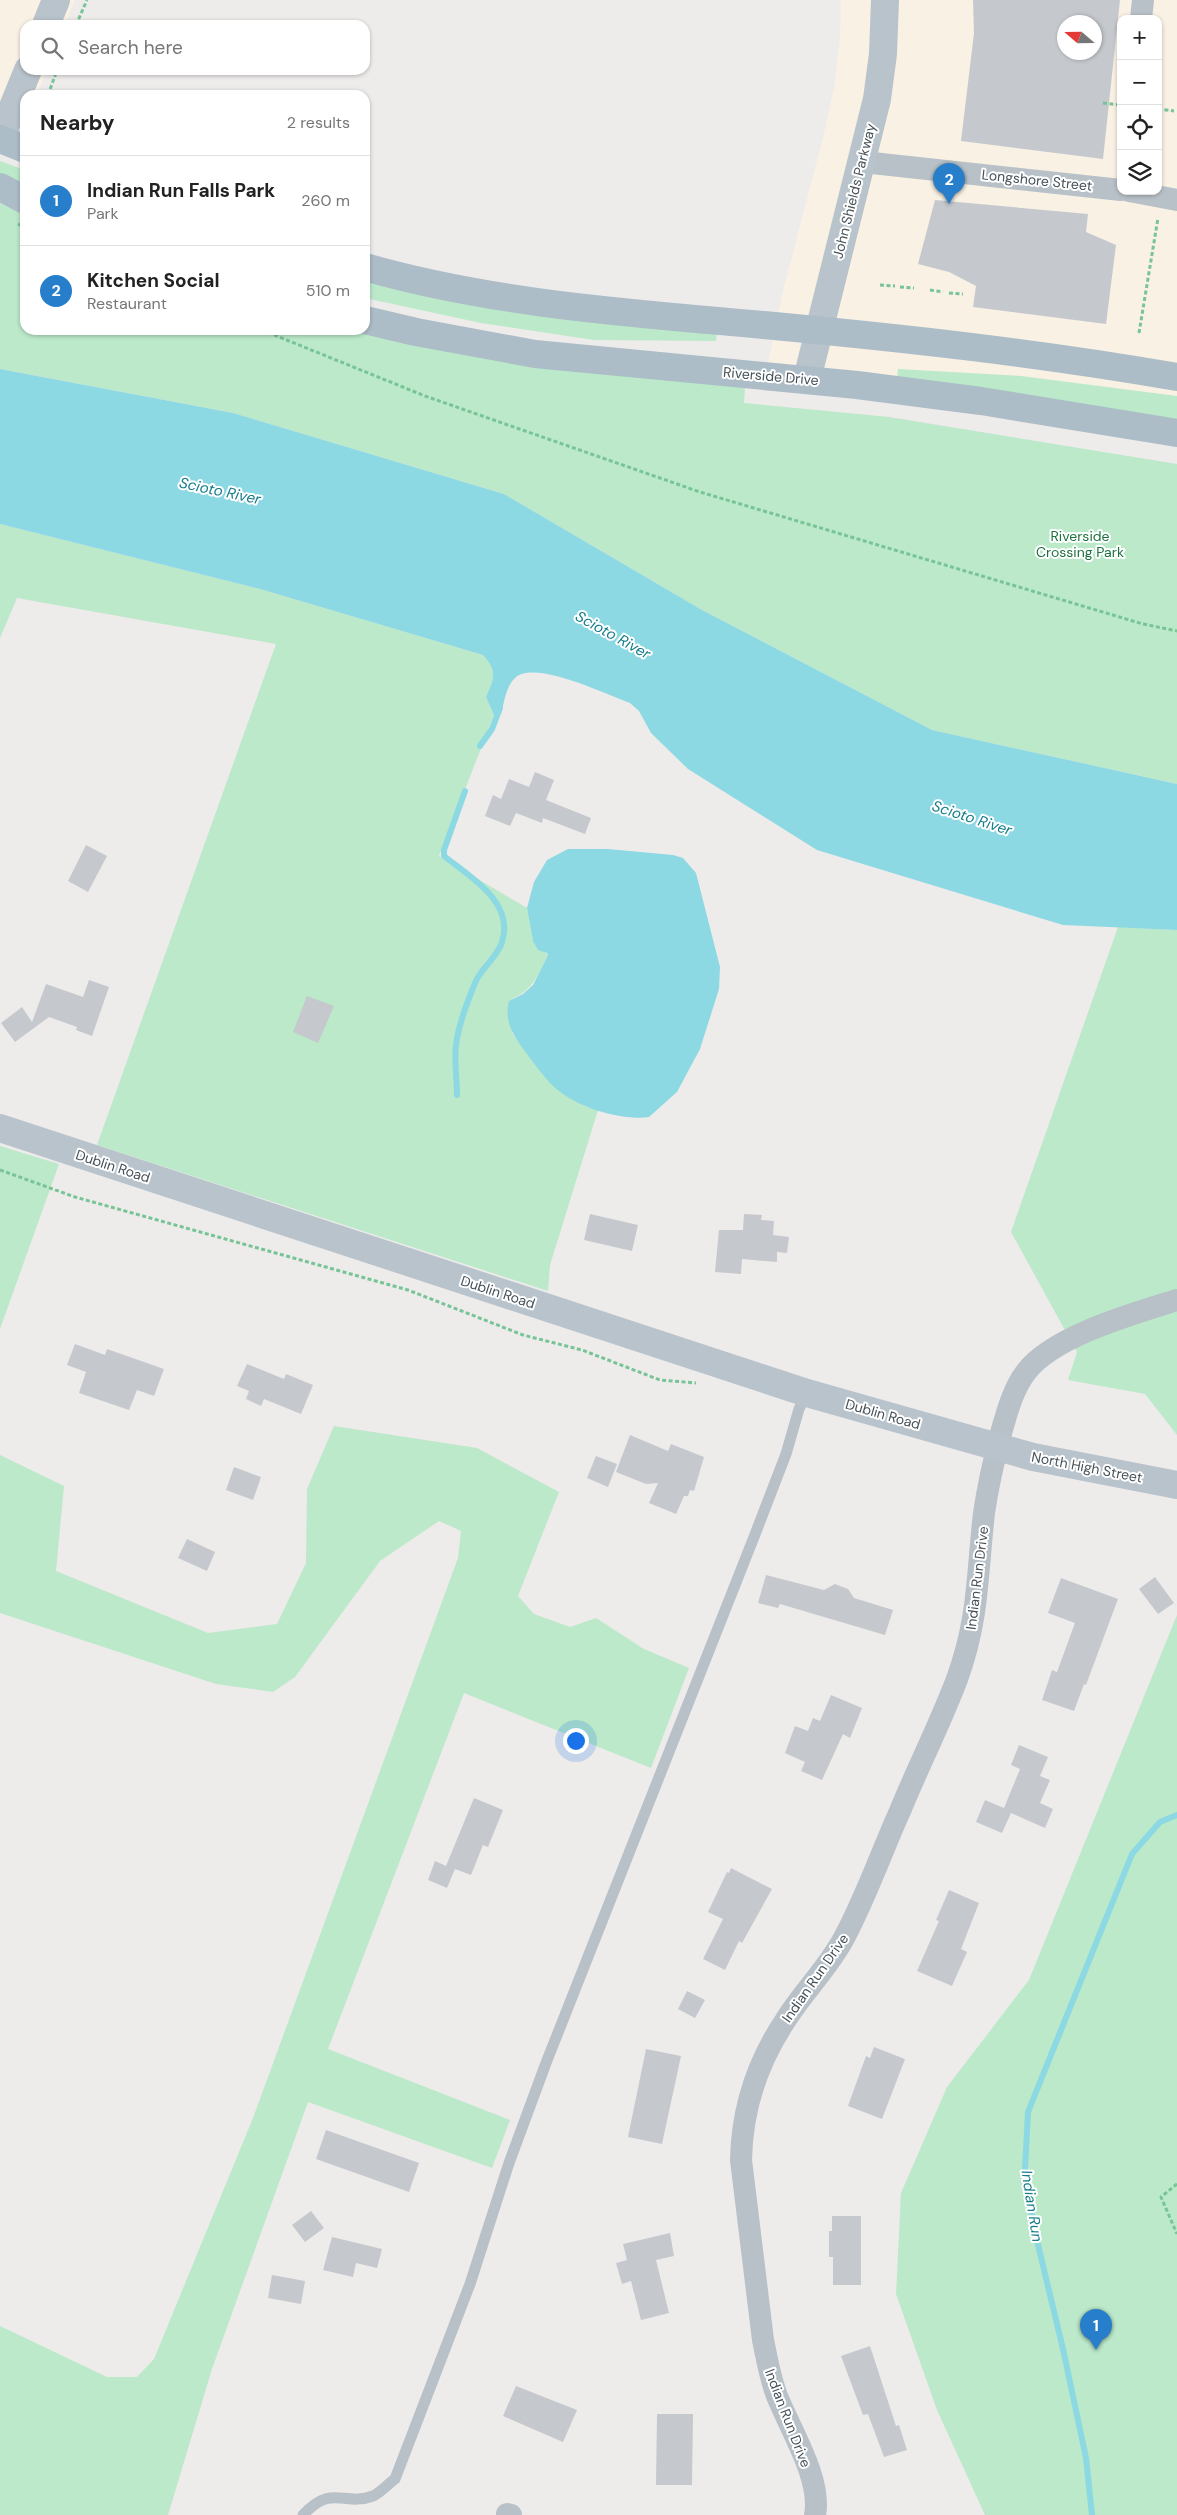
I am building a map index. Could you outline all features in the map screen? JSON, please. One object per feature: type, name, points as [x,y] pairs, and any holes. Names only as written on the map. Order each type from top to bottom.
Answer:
[{"type":"main road","points":[[48,20],[56,0]]},
{"type":"main road","name":"John Shields Parkway","points":[[808,379],[863,162],[881,75],[884,0]]},
{"type":"main road","points":[[20,147],[0,139],[26,75]]},
{"type":"main road","points":[[0,187],[20,197]]},
{"type":"main road","points":[[370,268],[479,292],[584,308],[819,330],[1074,359],[1177,377]]},
{"type":"main road","name":"Riverside Drive","points":[[370,321],[416,332],[535,354],[808,379],[981,401],[1177,433]]},
{"type":"main road","name":"Dublin Road","points":[[0,1128],[807,1393],[997,1448]]},
{"type":"main road","name":"North High Street","points":[[997,1448],[1177,1485]]},
{"type":"street","points":[[1141,15],[1143,0]]},
{"type":"street","name":"Longshore Street","points":[[863,162],[1117,187]]},
{"type":"street","name":"Longshore Street","points":[[1156,195],[1177,200]]},
{"type":"street","name":"Indian Run Drive","points":[[815,2515],[817,2496],[777,2395],[768,2366],[743,2184],[741,2136],[755,2079],[766,2051],[785,2020],[824,1969],[858,1912],[956,1681],[974,1619],[984,1513],[997,1448],[1016,1389],[1026,1372],[1040,1358],[1065,1342],[1131,1314],[1177,1300]]},
{"type":"lane","points":[[302,2515],[314,2504],[333,2496],[355,2498],[373,2496],[395,2479],[470,2284],[508,2163],[754,1537],[786,1454],[798,1409],[807,1393]]},
{"type":"path","points":[[78,20],[87,0]]},
{"type":"path","points":[[50,90],[55,75]]},
{"type":"path","points":[[1103,103],[1117,105]]},
{"type":"path","points":[[1162,110],[1174,111]]},
{"type":"path","points":[[1139,333],[1159,214]]},
{"type":"path","points":[[880,285],[895,286]]},
{"type":"path","points":[[900,287],[914,288]]},
{"type":"path","points":[[930,290],[943,292]]},
{"type":"path","points":[[948,293],[963,294]]},
{"type":"path","points":[[274,335],[425,396],[700,492],[1143,624],[1177,631]]},
{"type":"path","points":[[1177,2184],[1161,2197],[1177,2234]]},
{"type":"shaded area","points":[[0,0],[75,0],[67,20],[20,20],[20,75],[45,75],[39,90],[20,90],[20,105],[0,99]]},
{"type":"shaded area","points":[[841,0],[1177,0],[1177,444],[981,413],[763,387],[784,287],[823,138],[834,88],[840,39]]},
{"type":"green space","points":[[0,161],[20,168],[20,185],[0,175]]},
{"type":"green space","name":"Riverside Crossing Park","points":[[0,203],[20,213],[20,335],[370,334],[419,346],[551,369],[745,387],[744,403],[889,417],[1177,464],[1177,784],[932,730],[702,610],[504,494],[233,413],[0,369]]},
{"type":"green space","points":[[370,279],[717,332],[716,341],[594,340],[481,323],[370,299]]},
{"type":"green space","points":[[898,369],[1021,376],[1177,396],[1177,422],[897,378]]},
{"type":"green space","points":[[0,524],[260,589],[483,655],[488,661],[493,671],[493,680],[486,697],[494,715],[439,856],[527,908],[533,941],[548,955],[538,975],[526,991],[513,998],[512,1033],[533,1062],[559,1091],[587,1107],[598,1110],[550,1265],[548,1291],[97,1145],[276,644],[17,598],[0,638]]},
{"type":"green space","points":[[1118,927],[1177,930],[1177,1435],[1145,1394],[1068,1380],[1077,1352],[1011,1232]]},
{"type":"green space","points":[[0,1146],[59,1164],[0,1329]]},
{"type":"green space","points":[[334,1426],[477,1448],[559,1492],[518,1596],[534,1614],[570,1627],[596,1618],[644,1649],[689,1668],[651,1768],[464,1693],[328,2049],[510,2120],[492,2168],[308,2102],[212,2369],[168,2515],[0,2515],[0,2326],[107,2377],[137,2377],[154,2359],[253,2118],[458,1558],[461,1531],[439,1521],[380,1561],[295,1677],[273,1692],[216,1684],[0,1613],[0,1455],[64,1486],[56,1571],[208,1633],[277,1624],[306,1563],[307,1489]]},
{"type":"green space","points":[[1177,1615],[1177,2515],[985,2515],[937,2410],[896,2294],[901,2193],[947,2087],[1029,1980]]},
{"type":"water","name":"Scioto River","points":[[0,369],[233,413],[504,494],[702,610],[932,730],[1177,784],[1177,930],[1063,925],[817,850],[688,769],[651,733],[639,711],[630,703],[554,675],[524,673],[515,678],[509,685],[501,714],[494,715],[486,697],[493,680],[493,671],[483,655],[260,589],[0,524]]},
{"type":"water","points":[[568,849],[608,849],[673,855],[683,858],[696,873],[720,967],[719,989],[700,1049],[677,1092],[649,1117],[624,1117],[610,1114],[570,1099],[550,1083],[516,1039],[510,1027],[508,1015],[509,1001],[523,994],[533,985],[548,955],[538,950],[533,941],[527,908],[534,882],[547,860]]},
{"type":"building","points":[[973,0],[1120,0],[1103,159],[961,141],[974,33]]},
{"type":"building","points":[[935,200],[1088,214],[1086,232],[1116,245],[1106,324],[973,307],[976,286],[949,272],[918,264]]},
{"type":"building","points":[[535,772],[554,780],[546,800],[591,818],[585,834],[543,818],[542,823],[516,813],[510,826],[485,816],[493,795],[501,799],[509,779],[529,787]]},
{"type":"building","points":[[86,845],[107,856],[88,892],[68,881]]},
{"type":"building","points":[[89,980],[109,987],[92,1036],[76,1030],[77,1027],[49,1017],[15,1042],[1,1023],[22,1007],[32,1022],[46,984],[83,997]]},
{"type":"building","points":[[307,996],[334,1006],[318,1043],[293,1032]]},
{"type":"building","points":[[590,1214],[638,1225],[632,1251],[584,1240]]},
{"type":"building","points":[[744,1214],[762,1215],[761,1220],[774,1221],[773,1235],[789,1237],[787,1253],[777,1252],[777,1262],[742,1259],[741,1274],[715,1272],[719,1230],[743,1230]]},
{"type":"building","points":[[75,1344],[105,1355],[107,1349],[164,1369],[154,1396],[137,1390],[129,1410],[79,1393],[86,1372],[67,1365]]},
{"type":"building","points":[[247,1364],[284,1379],[286,1374],[313,1385],[301,1414],[264,1399],[261,1406],[246,1399],[249,1391],[237,1386]]},
{"type":"building","points":[[630,1435],[668,1451],[671,1444],[704,1457],[694,1491],[690,1490],[688,1496],[684,1496],[676,1514],[649,1503],[658,1483],[646,1484],[616,1472]]},
{"type":"building","points":[[596,1456],[617,1464],[608,1487],[587,1478]]},
{"type":"building","points":[[234,1467],[261,1477],[253,1500],[226,1490]]},
{"type":"building","points":[[187,1539],[215,1552],[207,1571],[178,1558]]},
{"type":"building","points":[[766,1575],[824,1590],[835,1584],[848,1589],[854,1598],[893,1610],[885,1635],[780,1604],[778,1608],[758,1603]]},
{"type":"building","points":[[1155,1577],[1174,1603],[1158,1614],[1139,1589]]},
{"type":"building","points":[[1061,1578],[1118,1599],[1086,1685],[1084,1684],[1074,1711],[1042,1700],[1052,1670],[1057,1672],[1075,1623],[1048,1613]]},
{"type":"building","points":[[831,1695],[862,1708],[850,1738],[843,1734],[822,1780],[801,1771],[805,1762],[785,1753],[795,1726],[808,1731],[813,1718],[820,1721]]},
{"type":"building","points":[[1019,1745],[1048,1757],[1040,1776],[1050,1780],[1040,1803],[1053,1809],[1045,1828],[1011,1813],[1002,1833],[976,1822],[985,1800],[1004,1808],[1020,1769],[1011,1765]]},
{"type":"building","points":[[474,1798],[503,1810],[488,1847],[483,1845],[471,1875],[455,1869],[447,1888],[428,1880],[435,1861],[446,1866]]},
{"type":"building","points":[[731,1868],[772,1889],[742,1943],[739,1941],[725,1970],[703,1959],[723,1919],[708,1912],[727,1872],[729,1873]]},
{"type":"building","points":[[949,1890],[979,1903],[961,1949],[967,1952],[952,1986],[917,1971],[939,1921],[936,1920]]},
{"type":"building","points":[[687,1991],[705,2000],[695,2018],[678,2009]]},
{"type":"building","points":[[874,2047],[905,2059],[882,2119],[848,2106],[866,2056],[870,2058]]},
{"type":"building","points":[[646,2049],[681,2056],[662,2144],[628,2137]]},
{"type":"building","points":[[326,2130],[419,2163],[409,2192],[316,2159]]},
{"type":"building","points":[[311,2211],[324,2228],[305,2242],[292,2225]]},
{"type":"building","points":[[832,2216],[861,2216],[861,2285],[833,2285],[833,2257],[829,2257],[829,2231],[832,2231]]},
{"type":"building","points":[[670,2233],[674,2256],[656,2260],[669,2313],[641,2320],[631,2281],[622,2284],[616,2263],[627,2260],[623,2244]]},
{"type":"building","points":[[332,2237],[382,2249],[377,2268],[356,2263],[353,2277],[323,2270]]},
{"type":"building","points":[[272,2275],[305,2281],[301,2304],[268,2298]]},
{"type":"building","points":[[870,2346],[896,2426],[899,2425],[907,2450],[884,2457],[868,2414],[863,2415],[841,2356]]},
{"type":"building","points":[[516,2386],[577,2410],[563,2442],[503,2416]]},
{"type":"building","points":[[657,2414],[693,2414],[692,2485],[656,2485]]},
{"type":"waterway","points":[[480,746],[492,729],[500,708]]},
{"type":"waterway","points":[[457,1095],[455,1051],[461,1022],[469,997],[478,978],[500,948],[504,928],[502,915],[488,892],[444,856],[444,850],[465,791]]},
{"type":"waterway","name":"Indian Run","points":[[1092,2515],[1086,2458],[1063,2349],[1033,2224],[1025,2169],[1028,2112],[1132,1854],[1160,1822],[1177,1815]]},
{"type":"place","name":"Kitchen Social","points":[[949,204]]},
{"type":"place","name":"Indian Run Falls Park","points":[[1096,2350]]}]
